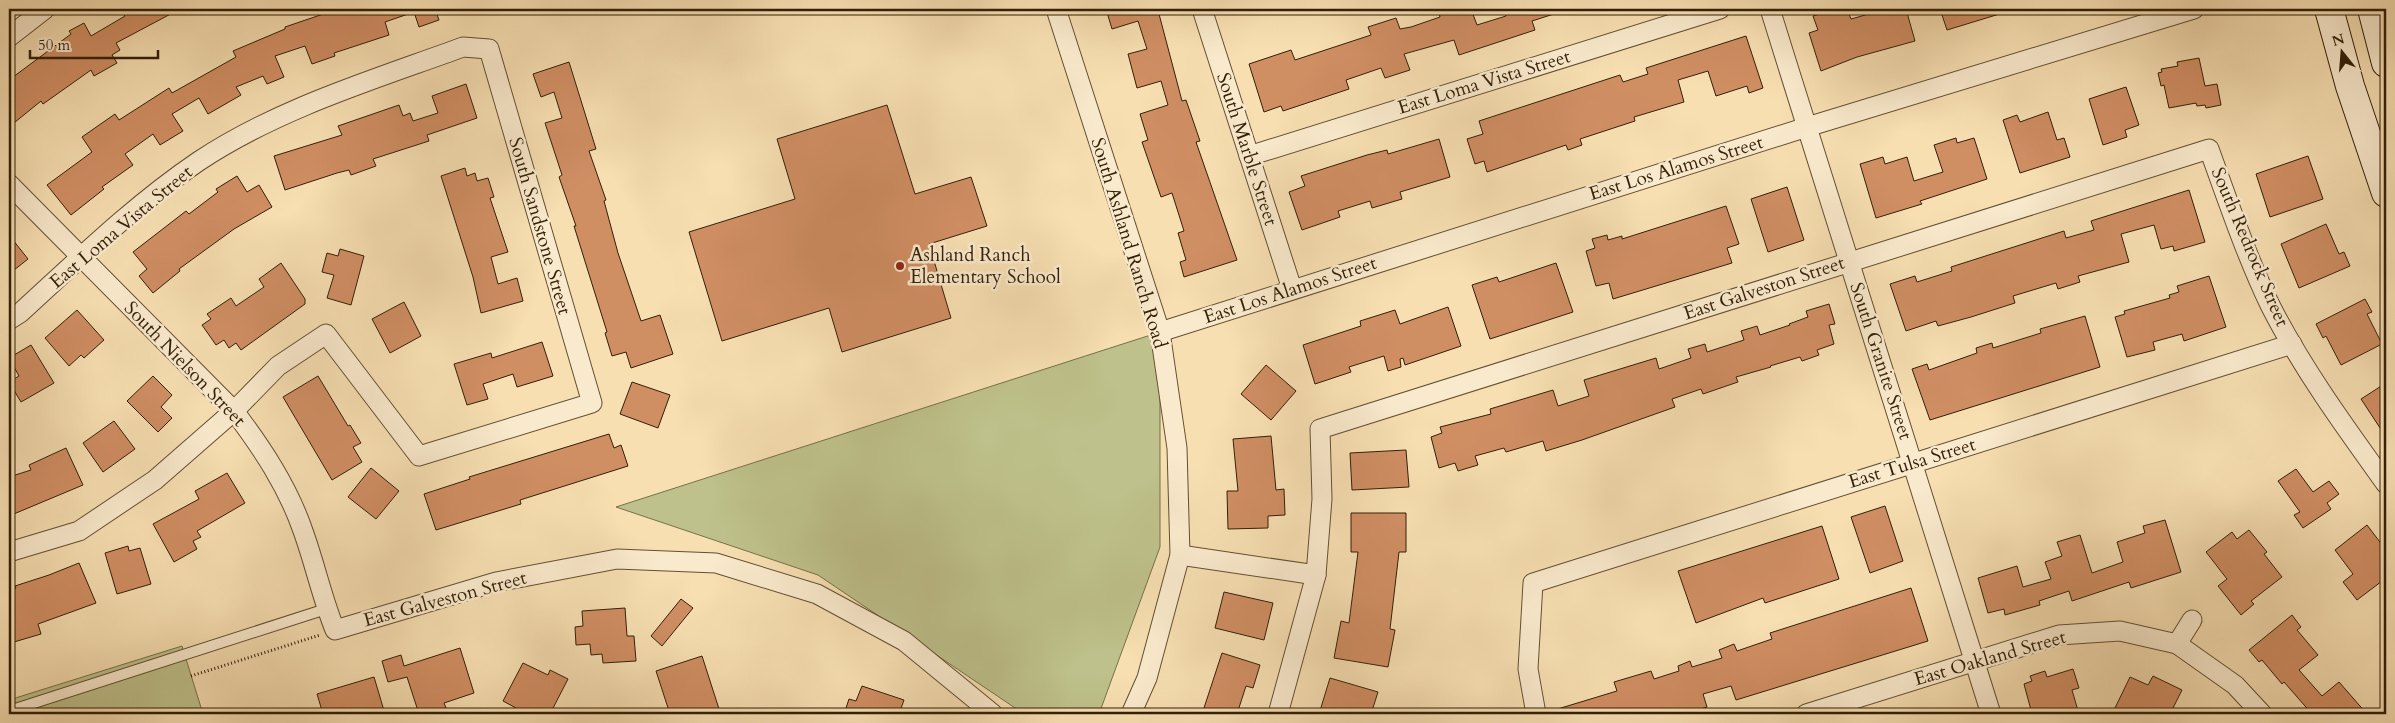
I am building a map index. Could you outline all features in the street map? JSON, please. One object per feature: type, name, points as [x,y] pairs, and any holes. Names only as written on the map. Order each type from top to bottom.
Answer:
[{"type":"main road","points":[[2329,9],[2353,95],[2386,193]]},
{"type":"main road","points":[[2372,9],[2386,63]]},
{"type":"main road","points":[[2353,95],[2379,114],[2386,135]]},
{"type":"street","points":[[9,37],[24,14],[45,9]]},
{"type":"street","name":"South Ashland Ranch Road","points":[[1056,9],[1160,332],[1177,448],[1180,555],[1147,678],[1131,714]]},
{"type":"street","name":"South Marble Street","points":[[1202,9],[1292,289]]},
{"type":"street","name":"East Loma Vista Street","points":[[1249,156],[1720,9]]},
{"type":"street","name":"South Granite Street","points":[[1770,9],[1848,261],[1914,462],[1991,714]]},
{"type":"street","name":"East Los Alamos Street","points":[[1160,332],[1807,127],[2194,9]]},
{"type":"street","name":"East Loma Vista Street","points":[[9,320],[20,313],[138,207],[199,161],[249,132],[307,104],[462,47],[488,49]]},
{"type":"street","name":"South Sandstone Street","points":[[234,411],[278,366],[326,334],[419,456],[592,403],[488,49]]},
{"type":"street","name":"East Galveston Street","points":[[1316,575],[1322,499],[1320,429],[2208,149]]},
{"type":"street","name":"South Redrock Street","points":[[2208,149],[2244,244],[2270,305],[2292,344],[2349,433],[2386,484]]},
{"type":"street","name":"South Nielson Street","points":[[9,184],[234,411],[260,446],[282,481],[303,530],[334,630]]},
{"type":"street","name":"East Tulsa Street","points":[[1536,714],[1528,670],[1533,583],[2292,344]]},
{"type":"street","points":[[9,552],[79,530],[155,480],[234,411]]},
{"type":"street","points":[[1180,555],[1316,575],[1278,714]]},
{"type":"street","name":"East Galveston Street","points":[[334,630],[496,582],[617,559],[716,563],[817,594],[835,603],[904,642],[992,714]]},
{"type":"street","points":[[2192,620],[2177,644],[2235,685],[2262,714]]},
{"type":"street","name":"East Oakland Street","points":[[1806,714],[2059,635],[2120,631],[2177,644]]},
{"type":"lane","points":[[9,711],[326,609]]},
{"type":"path","points":[[191,676],[334,630]]},
{"type":"green space","points":[[1160,332],[1160,547],[1099,714],[1024,714],[818,575],[616,507]]},
{"type":"green space","points":[[182,646],[203,714],[9,714],[9,700]]},
{"type":"building","points":[[120,9],[180,9],[116,43],[120,50],[112,55],[117,63],[94,76],[91,70],[43,104],[41,101],[9,127],[9,80],[71,34],[69,31],[84,23],[91,36],[125,16]]},
{"type":"building","points":[[338,9],[435,9],[439,20],[419,27],[414,12],[385,22],[389,35],[334,53],[335,56],[312,64],[305,46],[275,56],[284,77],[267,84],[263,76],[236,87],[241,95],[208,114],[199,98],[172,114],[183,131],[160,145],[153,134],[125,154],[133,165],[102,187],[104,189],[71,215],[47,185],[92,152],[82,137],[115,114],[119,120],[169,88],[172,93],[236,57],[233,51],[285,29],[285,27]]},
{"type":"building","points":[[1106,9],[1165,9],[1166,12],[1159,14],[1182,101],[1186,100],[1200,141],[1196,142],[1237,260],[1184,277],[1180,262],[1186,260],[1178,233],[1184,231],[1172,193],[1161,197],[1142,142],[1148,140],[1140,114],[1168,105],[1161,81],[1137,88],[1128,54],[1147,49],[1138,21],[1112,29]]},
{"type":"building","points":[[1438,9],[1471,9],[1477,25],[1506,16],[1503,9],[1559,9],[1560,12],[1532,21],[1535,30],[1459,55],[1454,40],[1404,54],[1410,70],[1385,78],[1381,68],[1346,80],[1349,89],[1283,111],[1281,106],[1264,112],[1249,64],[1291,50],[1295,60],[1371,35],[1368,27],[1396,18],[1400,29],[1411,27],[1440,17]]},
{"type":"building","points":[[1835,9],[1847,9],[1851,19],[1876,12],[1875,9],[1906,9],[1915,41],[1857,57],[1821,71],[1809,33],[1818,30],[1813,16]]},
{"type":"building","points":[[1940,9],[2005,9],[2006,12],[1947,30]]},
{"type":"building","points":[[1746,36],[1763,88],[1749,93],[1747,86],[1716,96],[1708,71],[1678,80],[1684,102],[1634,117],[1635,121],[1580,139],[1582,145],[1568,150],[1566,145],[1487,172],[1484,161],[1475,164],[1467,139],[1483,134],[1479,121],[1620,75],[1623,82],[1648,74],[1646,68]]},
{"type":"building","points":[[2199,58],[2205,86],[2217,84],[2221,105],[2206,108],[2205,105],[2197,106],[2196,103],[2169,108],[2164,85],[2161,86],[2158,73],[2162,72],[2161,69],[2178,66],[2177,62]]},
{"type":"building","points":[[569,62],[596,149],[589,151],[606,200],[604,201],[618,253],[641,321],[660,315],[673,354],[631,368],[626,352],[612,356],[605,333],[607,332],[574,226],[576,226],[559,177],[562,175],[545,123],[562,118],[554,92],[541,97],[533,74]]},
{"type":"building","points":[[466,84],[477,118],[427,135],[429,141],[373,159],[376,166],[351,175],[349,170],[337,173],[285,190],[274,156],[342,135],[338,126],[399,105],[403,116],[410,113],[413,121],[438,113],[432,96]]},
{"type":"building","points":[[2126,87],[2139,125],[2125,130],[2127,137],[2103,145],[2089,99]]},
{"type":"building","points":[[887,105],[915,194],[971,177],[987,226],[929,244],[951,318],[842,352],[829,308],[722,341],[689,232],[795,199],[777,139]]},
{"type":"building","points":[[2048,112],[2057,140],[2064,138],[2070,157],[2020,173],[2003,120],[2017,115],[2020,122]]},
{"type":"building","points":[[1956,138],[1957,143],[1974,138],[1987,179],[1920,201],[1922,204],[1876,218],[1860,164],[1883,157],[1885,164],[1907,157],[1914,181],[1943,172],[1934,145]]},
{"type":"building","points":[[1439,139],[1450,177],[1400,192],[1402,199],[1372,208],[1370,201],[1338,211],[1340,217],[1302,230],[1289,192],[1305,186],[1301,176],[1367,155],[1387,150],[1388,154]]},
{"type":"building","points":[[2308,156],[2323,199],[2270,217],[2256,174]]},
{"type":"building","points":[[465,168],[467,176],[475,173],[477,181],[488,178],[494,197],[490,198],[508,252],[491,257],[498,284],[517,278],[523,301],[481,313],[473,277],[441,176]]},
{"type":"building","points":[[237,176],[247,192],[259,185],[272,207],[234,229],[179,269],[180,271],[153,293],[139,276],[147,269],[133,252],[186,211],[189,214],[218,192],[216,189]]},
{"type":"building","points":[[1787,187],[1804,240],[1768,252],[1751,199]]},
{"type":"building","points":[[2189,190],[2205,242],[2174,251],[2173,246],[2161,249],[2154,225],[2121,234],[2129,262],[2078,276],[2080,282],[2058,289],[2056,283],[2013,296],[2015,303],[1971,317],[1938,326],[1936,321],[1906,331],[1890,284],[1915,276],[1917,282],[1952,271],[1951,267],[2064,231],[2066,238],[2094,230],[2091,221]]},
{"type":"building","points":[[1726,206],[1739,244],[1727,248],[1732,263],[1613,299],[1609,283],[1596,286],[1586,251],[1595,248],[1592,239],[1607,235],[1608,240],[1622,236],[1622,239]]},
{"type":"building","points":[[2326,224],[2339,254],[2344,252],[2350,266],[2299,288],[2281,244]]},
{"type":"building","points":[[9,235],[28,259],[9,274]]},
{"type":"building","points":[[340,249],[364,256],[351,305],[327,298],[334,275],[322,272],[327,253],[338,256]]},
{"type":"building","points":[[281,263],[305,299],[305,304],[241,350],[236,343],[229,348],[224,340],[216,345],[202,325],[211,319],[207,314],[231,298],[236,306],[264,287],[259,279]]},
{"type":"building","points":[[1556,263],[1573,312],[1490,339],[1472,285],[1497,277],[1499,282]]},
{"type":"building","points":[[2209,276],[2226,327],[2184,341],[2182,334],[2153,342],[2155,350],[2127,357],[2115,317],[2125,314],[2124,311],[2170,298],[2169,295],[2179,292],[2177,286]]},
{"type":"building","points":[[2365,299],[2372,312],[2367,314],[2382,344],[2341,365],[2326,336],[2323,338],[2316,324]]},
{"type":"building","points":[[404,302],[421,336],[390,353],[372,319]]},
{"type":"building","points":[[1829,304],[1835,324],[1829,325],[1834,344],[1817,350],[1819,355],[1802,361],[1800,357],[1736,377],[1738,382],[1703,394],[1701,389],[1672,399],[1675,407],[1546,451],[1543,441],[1506,452],[1504,448],[1475,456],[1478,465],[1458,471],[1455,463],[1439,468],[1431,437],[1442,433],[1440,427],[1491,414],[1490,409],[1553,390],[1558,406],[1589,396],[1584,380],[1656,358],[1659,369],[1691,358],[1688,349],[1705,344],[1707,352],[1744,340],[1741,331],[1757,326],[1760,335],[1808,317],[1806,311]]},
{"type":"building","points":[[1448,307],[1461,346],[1405,365],[1403,358],[1400,359],[1401,367],[1388,371],[1384,356],[1349,367],[1351,372],[1315,384],[1303,345],[1361,326],[1360,321],[1395,310],[1400,324]]},
{"type":"building","points":[[77,310],[104,340],[84,358],[81,355],[69,366],[45,338]]},
{"type":"building","points":[[2085,316],[2100,367],[1930,420],[1912,369],[1927,364],[1929,370],[1977,353],[1976,348],[1992,343],[1993,348],[2041,333],[2040,329]]},
{"type":"building","points":[[542,342],[553,376],[517,387],[513,374],[483,384],[488,399],[467,405],[454,364],[491,353],[492,358]]},
{"type":"building","points":[[31,345],[54,383],[21,402],[9,382],[19,376],[9,358]]},
{"type":"building","points":[[1266,365],[1296,391],[1271,420],[1241,394]]},
{"type":"building","points":[[153,376],[172,395],[161,407],[172,418],[158,432],[127,401]]},
{"type":"building","points":[[318,376],[348,426],[350,425],[361,443],[353,447],[362,462],[332,480],[283,397]]},
{"type":"building","points":[[632,382],[670,395],[658,428],[620,414]]},
{"type":"building","points":[[2386,383],[2386,437],[2361,399]]},
{"type":"building","points":[[114,421],[135,449],[103,472],[83,443]]},
{"type":"building","points":[[609,434],[614,448],[621,445],[628,466],[520,500],[521,504],[436,530],[424,494],[470,479],[469,477]]},
{"type":"building","points":[[1271,436],[1276,490],[1284,489],[1285,515],[1268,516],[1268,528],[1228,529],[1227,491],[1238,491],[1233,439]]},
{"type":"building","points":[[66,448],[83,485],[9,516],[9,477],[31,470],[29,465]]},
{"type":"building","points":[[1406,450],[1409,487],[1352,490],[1350,453]]},
{"type":"building","points":[[371,468],[399,491],[376,519],[348,497]]},
{"type":"building","points":[[2296,469],[2313,492],[2329,481],[2339,494],[2327,503],[2331,509],[2303,528],[2294,515],[2300,512],[2278,481]]},
{"type":"building","points":[[227,473],[245,503],[197,531],[201,537],[193,541],[197,549],[174,562],[153,524],[199,499],[195,491]]},
{"type":"building","points":[[1885,506],[1903,561],[1870,573],[1851,517]]},
{"type":"building","points":[[1351,513],[1406,513],[1406,552],[1399,552],[1390,629],[1395,630],[1388,667],[1334,658],[1341,621],[1349,623],[1358,552],[1351,552]]},
{"type":"building","points":[[2165,520],[2181,572],[2131,588],[2129,582],[2072,601],[2069,591],[2039,601],[2040,605],[2005,615],[2004,609],[1988,613],[1978,578],[2017,566],[2023,587],[2051,579],[2045,562],[2062,556],[2057,542],[2080,535],[2092,573],[2123,562],[2117,542],[2145,533],[2143,526]]},
{"type":"building","points":[[2367,525],[2386,550],[2386,578],[2357,600],[2343,582],[2353,574],[2335,550]]},
{"type":"building","points":[[1822,526],[1839,579],[1765,603],[1763,598],[1696,623],[1678,571]]},
{"type":"building","points":[[2249,530],[2267,552],[2264,554],[2282,577],[2251,601],[2254,604],[2241,615],[2218,586],[2227,579],[2206,552],[2232,532],[2237,539]]},
{"type":"building","points":[[128,546],[129,551],[140,548],[151,584],[117,594],[105,553]]},
{"type":"building","points":[[79,563],[96,603],[38,624],[41,634],[14,642],[9,627],[9,591],[16,588],[15,586]]},
{"type":"building","points":[[1911,588],[1928,641],[1736,700],[1731,686],[1703,694],[1707,707],[1685,714],[1551,714],[1551,711],[1617,691],[1614,682],[1651,671],[1654,679],[1679,671],[1678,666],[1690,661],[1692,667],[1722,658],[1719,650],[1734,644],[1737,651],[1772,639],[1770,633]]},
{"type":"building","points":[[1224,592],[1273,603],[1264,640],[1215,628]]},
{"type":"building","points":[[681,599],[693,608],[662,646],[651,636]]},
{"type":"building","points":[[625,608],[627,636],[634,636],[636,661],[603,663],[602,654],[591,655],[590,644],[576,645],[575,627],[583,626],[582,611]]},
{"type":"building","points":[[2292,615],[2301,627],[2297,630],[2318,655],[2299,670],[2322,696],[2339,682],[2367,714],[2312,714],[2284,682],[2282,684],[2262,660],[2259,662],[2249,650]]},
{"type":"building","points":[[460,648],[474,693],[444,703],[446,708],[427,714],[419,714],[407,677],[388,682],[382,661],[401,655],[404,666]]},
{"type":"building","points":[[1222,653],[1260,665],[1253,688],[1246,686],[1237,714],[1202,714]]},
{"type":"building","points":[[702,656],[720,712],[712,714],[670,714],[656,671]]},
{"type":"building","points":[[523,663],[548,675],[550,670],[568,679],[550,714],[513,714],[516,708],[503,701]]},
{"type":"building","points":[[2073,669],[2079,688],[2072,690],[2079,714],[2032,714],[2024,684],[2032,681],[2030,676],[2045,671],[2047,677]]},
{"type":"building","points":[[2153,676],[2182,690],[2170,714],[2123,714],[2114,710],[2130,677],[2148,685]]},
{"type":"building","points":[[374,677],[385,714],[323,714],[317,694]]},
{"type":"building","points":[[1330,678],[1378,692],[1371,714],[1319,714]]},
{"type":"building","points":[[862,686],[904,700],[899,714],[844,714],[849,699],[856,701]]},
{"type":"place","name":"Ashland Ranch Elementary School","points":[[900,266]]}]
